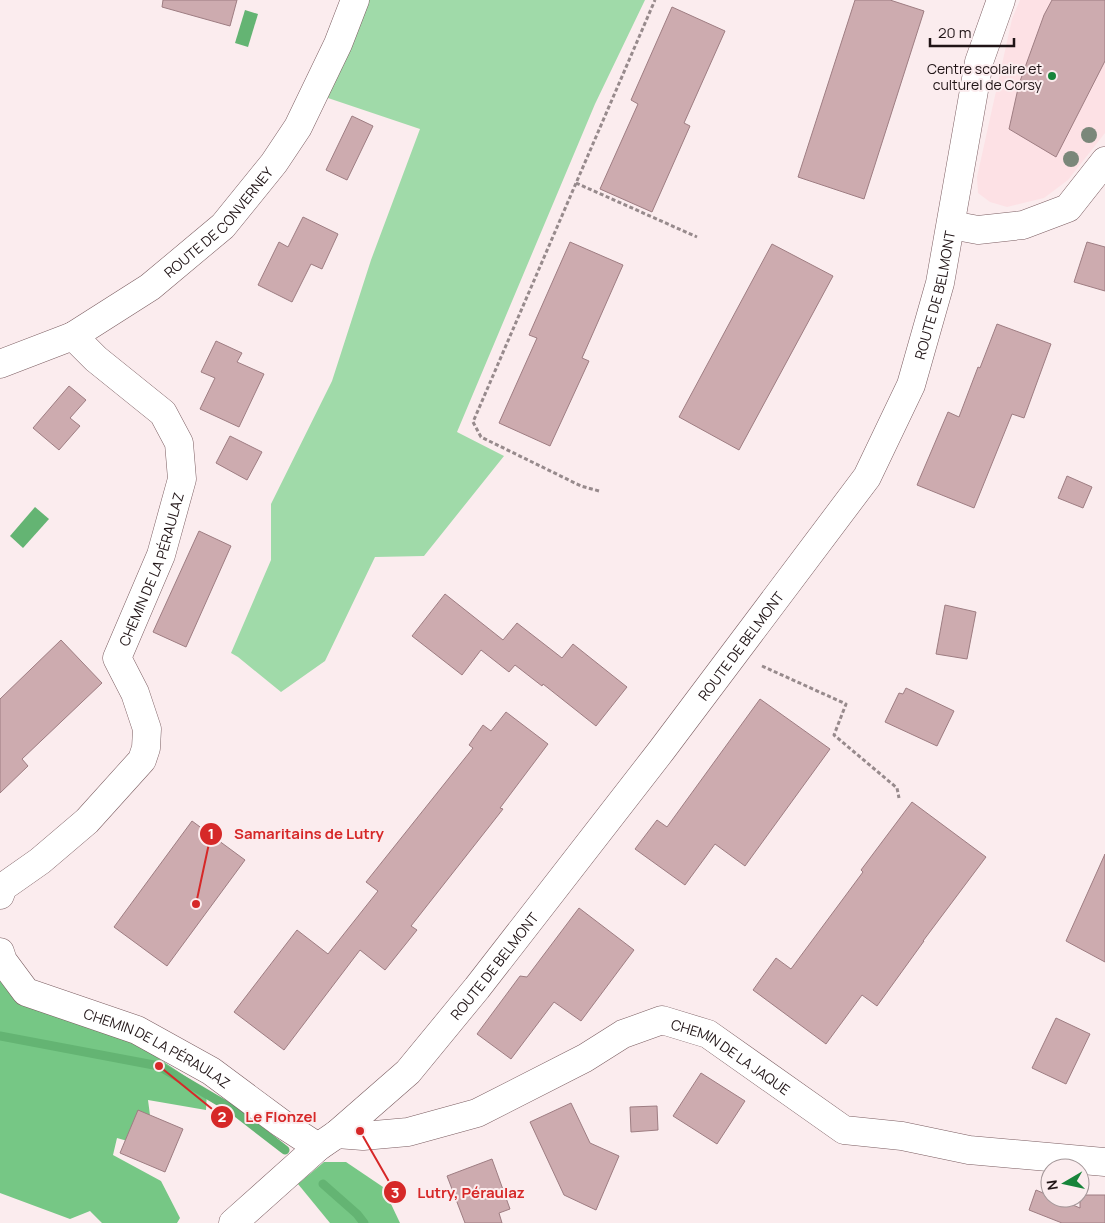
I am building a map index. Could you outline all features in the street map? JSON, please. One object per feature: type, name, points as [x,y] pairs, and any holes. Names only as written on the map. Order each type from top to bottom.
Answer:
[{"type":"street","name":"ROUTE DE CONVERNEY","points":[[0,364],[73,336],[150,287],[223,226],[274,163],[298,127],[338,44],[355,0]]},
{"type":"street","name":"ROUTE DE BELMONT","points":[[232,1223],[408,1072],[477,988],[655,758],[867,477],[911,385],[940,283],[979,62],[1000,0]]},
{"type":"street","points":[[951,226],[978,230],[1024,225],[1068,208],[1105,161]]},
{"type":"street","name":"CHEMIN DE LA PÉRAULAZ","points":[[0,895],[3,887],[40,861],[87,821],[142,760],[146,748],[147,729],[135,693],[117,658],[161,555],[182,479],[179,443],[163,413],[96,359],[73,336]]},
{"type":"street","name":"CHEMIN DE LA PÉRAULAZ","points":[[0,952],[3,962],[26,992],[137,1030],[211,1070],[281,1124],[328,1140]]},
{"type":"street","name":"CHEMIN DE LA JAQUE","points":[[328,1140],[408,1132],[477,1113],[585,1058],[623,1034],[662,1020],[708,1034],[844,1130],[902,1136],[969,1150],[1105,1162]]},
{"type":"path","points":[[599,491],[581,486],[481,437],[474,422],[655,0]]},
{"type":"path","points":[[576,183],[697,237]]},
{"type":"path","points":[[762,666],[846,704],[834,735],[897,788],[899,798]]},
{"type":"shaded area","points":[[363,0],[645,0],[595,104],[457,432],[504,456],[424,556],[375,557],[325,661],[281,692],[231,653],[271,560],[271,504],[332,381],[371,260],[420,129],[325,97]]},
{"type":"shaded area","name":"Centre scolaire et culturel de Corsy","points":[[1020,0],[1105,0],[1105,133],[1068,180],[1044,198],[1007,207],[990,202],[978,193],[977,177],[1012,19]]},
{"type":"shaded area","points":[[245,10],[258,14],[248,47],[235,43]]},
{"type":"shaded area","points":[[35,507],[49,519],[23,548],[10,536]]},
{"type":"shaded area","points":[[0,971],[136,1043],[207,1091],[206,1110],[148,1100],[151,1123],[138,1144],[117,1138],[113,1155],[161,1181],[180,1218],[177,1223],[102,1223],[90,1211],[70,1219],[0,1193]]},
{"type":"shaded area","points":[[324,1162],[346,1162],[383,1187],[400,1223],[330,1223],[298,1184]]},
{"type":"building","points":[[163,0],[237,0],[230,26],[162,7]]},
{"type":"building","points":[[855,0],[890,0],[924,11],[864,199],[798,177]]},
{"type":"building","points":[[1052,0],[1105,0],[1105,61],[1056,157],[1009,129],[1019,84],[1044,15]]},
{"type":"building","points":[[672,7],[725,31],[684,123],[690,126],[652,212],[600,189],[638,104],[631,100]]},
{"type":"building","points":[[352,116],[373,126],[347,180],[326,170]]},
{"type":"building","points":[[303,217],[338,234],[322,269],[311,264],[292,302],[258,285],[279,242],[288,247]]},
{"type":"building","points":[[570,242],[623,265],[582,358],[589,361],[550,446],[499,423],[537,338],[529,335]]},
{"type":"building","points":[[1087,242],[1105,247],[1105,291],[1074,282]]},
{"type":"building","points":[[772,244],[833,276],[739,450],[679,417]]},
{"type":"building","points":[[997,324],[1051,344],[1024,418],[1012,414],[974,508],[917,485],[948,412],[959,417]]},
{"type":"building","points":[[216,341],[242,353],[237,362],[264,374],[239,427],[200,409],[215,378],[201,372]]},
{"type":"building","points":[[69,386],[86,400],[70,418],[80,426],[59,450],[33,428]]},
{"type":"building","points":[[230,436],[262,452],[247,480],[216,463]]},
{"type":"building","points":[[1067,476],[1092,487],[1083,508],[1058,498]]},
{"type":"building","points":[[199,531],[231,546],[186,647],[153,632]]},
{"type":"building","points":[[445,594],[503,640],[517,623],[562,658],[573,644],[627,687],[596,726],[543,684],[542,686],[515,665],[509,672],[481,650],[462,675],[412,636]]},
{"type":"building","points":[[945,605],[976,612],[967,659],[936,654]]},
{"type":"building","points":[[61,640],[102,683],[22,759],[28,766],[0,793],[0,699]]},
{"type":"building","points":[[906,688],[954,711],[937,746],[885,722],[899,693],[903,694]]},
{"type":"building","points":[[760,699],[830,749],[745,866],[715,844],[685,885],[635,849],[657,820],[667,827]]},
{"type":"building","points":[[506,712],[548,744],[500,808],[503,809],[411,926],[417,930],[385,970],[360,950],[284,1050],[234,1012],[297,930],[328,954],[378,891],[366,882],[473,748],[469,745],[483,725],[491,731]]},
{"type":"building","points":[[912,802],[986,857],[877,1006],[862,995],[826,1044],[753,990],[776,958],[791,969]]},
{"type":"building","points":[[192,821],[245,860],[167,966],[114,927]]},
{"type":"building","points":[[1105,854],[1105,962],[1066,941]]},
{"type":"building","points":[[579,908],[634,950],[581,1021],[554,1002],[511,1059],[477,1034],[520,976],[527,977]]},
{"type":"building","points":[[1056,1018],[1090,1034],[1066,1084],[1032,1068]]},
{"type":"building","points":[[701,1073],[745,1101],[717,1144],[673,1116]]},
{"type":"building","points":[[571,1103],[590,1143],[619,1156],[596,1210],[564,1195],[530,1122]]},
{"type":"building","points":[[657,1106],[658,1130],[631,1132],[630,1107]]},
{"type":"building","points":[[138,1110],[183,1129],[165,1172],[120,1153]]},
{"type":"building","points":[[492,1159],[510,1209],[499,1213],[502,1223],[465,1223],[447,1176]]},
{"type":"building","points":[[1036,1190],[1040,1192],[1040,1208],[1090,1208],[1090,1195],[1105,1195],[1105,1223],[1062,1223],[1029,1210]]},
{"type":"waterway","points":[[0,1036],[159,1066],[232,1109],[285,1150]]},
{"type":"waterway","points":[[323,1184],[357,1214],[364,1223]]},
{"type":"place","name":"Centre scolaire et culturel de Corsy","points":[[1052,76]]},
{"type":"place","name":"Samaritains de Lutry","points":[[196,904]]},
{"type":"place","name":"Le Flonzel","points":[[159,1066]]},
{"type":"place","name":"Lutry, Péraulaz","points":[[360,1131]]}]
